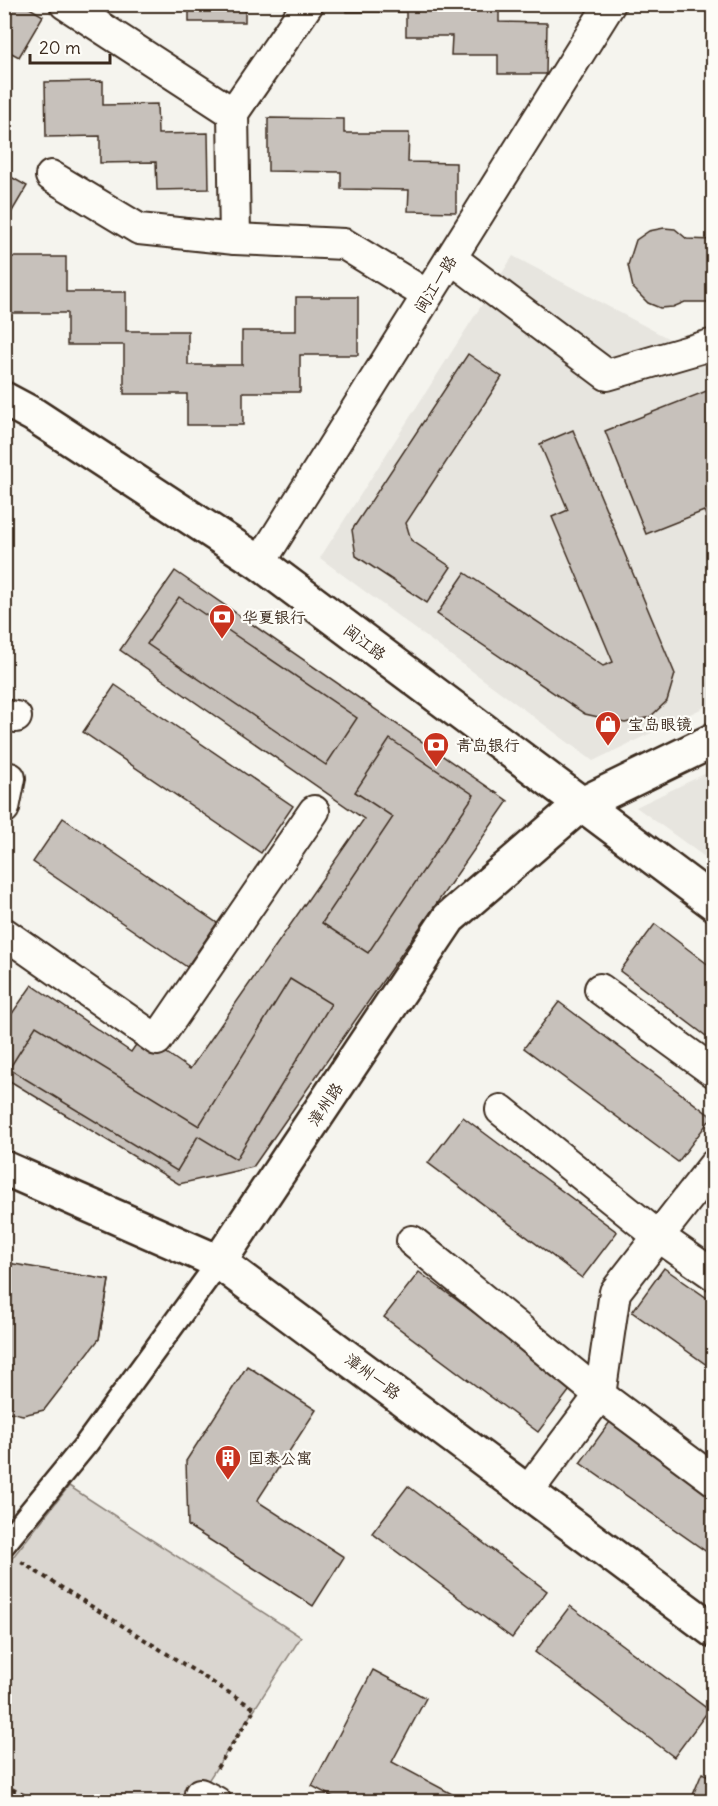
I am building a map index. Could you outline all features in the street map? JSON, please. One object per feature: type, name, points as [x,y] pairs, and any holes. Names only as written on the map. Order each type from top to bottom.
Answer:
[{"type":"street","points":[[65,4],[233,113]]},
{"type":"street","points":[[235,239],[233,113],[308,4]]},
{"type":"street","name":"闽江一路","points":[[260,562],[610,4]]},
{"type":"street","points":[[51,176],[139,229],[235,239],[344,244],[428,295]]},
{"type":"street","points":[[451,258],[607,375],[714,344]]},
{"type":"street","name":"闽江路","points":[[4,399],[34,415],[260,562],[580,806],[714,903]]},
{"type":"street","name":"漳州路","points":[[10,1551],[219,1262],[448,918],[580,806],[714,740]]},
{"type":"street","points":[[4,777],[10,778],[4,808]]},
{"type":"street","points":[[4,933],[157,1040],[314,811]]},
{"type":"street","points":[[600,989],[714,1072]]},
{"type":"street","points":[[501,1110],[658,1236],[714,1275]]},
{"type":"street","points":[[528,1491],[600,1395],[615,1292],[714,1165]]},
{"type":"street","name":"漳州一路","points":[[4,1168],[219,1262],[714,1631]]},
{"type":"street","points":[[412,1241],[600,1395],[714,1480]]},
{"type":"path","points":[[10,1551],[255,1709],[208,1798]]},
{"type":"path","points":[[4,1785],[37,1802]]},
{"type":"shaded area","points":[[513,256],[692,351],[713,344],[713,703],[593,761],[320,558]]},
{"type":"shaded area","points":[[713,770],[713,863],[636,807]]},
{"type":"shaded area","points":[[69,1486],[301,1637],[195,1801],[5,1802],[5,1567]]},
{"type":"building","points":[[4,4],[23,4],[43,16],[19,57],[4,49]]},
{"type":"building","points":[[189,4],[245,4],[245,22],[189,22]]},
{"type":"building","points":[[346,4],[499,4],[499,22],[547,23],[546,74],[498,74],[498,55],[451,55],[452,36],[406,36],[406,12],[346,12]]},
{"type":"building","points":[[103,81],[103,105],[157,104],[158,134],[208,133],[209,189],[157,190],[156,162],[100,163],[100,136],[46,137],[45,82]]},
{"type":"building","points":[[268,118],[344,119],[344,133],[409,133],[408,162],[456,163],[456,212],[408,211],[409,190],[341,189],[341,172],[268,171]]},
{"type":"building","points":[[4,173],[27,186],[4,225]]},
{"type":"building","points":[[664,228],[675,229],[687,239],[714,240],[712,302],[685,302],[673,307],[660,308],[648,303],[633,288],[628,265],[636,240],[649,231]]},
{"type":"building","points":[[7,257],[66,257],[66,292],[126,292],[126,331],[188,331],[188,365],[242,365],[242,331],[296,331],[296,297],[358,297],[358,355],[300,355],[300,392],[243,392],[243,425],[187,425],[187,394],[124,394],[124,345],[67,345],[67,313],[7,313]]},
{"type":"building","points":[[468,354],[502,377],[406,523],[411,540],[451,567],[427,603],[356,556],[352,530]]},
{"type":"building","points":[[714,388],[714,536],[704,511],[646,534],[605,431]]},
{"type":"building","points":[[573,430],[675,674],[667,701],[650,717],[625,723],[585,714],[437,614],[465,573],[603,666],[613,662],[552,517],[568,510],[540,444]]},
{"type":"building","points":[[175,571],[508,801],[253,1167],[179,1184],[5,1078],[4,1025],[32,985],[131,1052],[142,1036],[190,1069],[364,819],[120,650]]},
{"type":"building","points":[[179,597],[357,718],[326,765],[147,644]]},
{"type":"building","points":[[115,685],[293,806],[261,853],[83,732]]},
{"type":"building","points":[[390,739],[474,795],[368,953],[322,923],[393,817],[355,792]]},
{"type":"building","points":[[63,818],[217,923],[187,967],[33,862]]},
{"type":"building","points":[[655,924],[714,969],[714,1042],[620,971]]},
{"type":"building","points":[[290,979],[331,1004],[236,1159],[198,1136],[177,1171],[9,1069],[36,1026],[199,1126]]},
{"type":"building","points":[[559,1002],[712,1117],[678,1162],[524,1048]]},
{"type":"building","points":[[463,1117],[617,1232],[582,1278],[428,1163]]},
{"type":"building","points":[[4,1263],[109,1280],[99,1339],[4,1324]]},
{"type":"building","points":[[8,1263],[109,1280],[99,1339],[44,1410],[23,1415],[4,1411],[4,1268]]},
{"type":"building","points":[[664,1268],[714,1303],[714,1370],[632,1312]]},
{"type":"building","points":[[419,1272],[573,1386],[538,1432],[384,1317]]},
{"type":"building","name":"国泰公寓","points":[[247,1366],[316,1410],[257,1501],[344,1557],[313,1606],[188,1526],[186,1461]]},
{"type":"building","points":[[612,1419],[714,1491],[714,1557],[580,1463]]},
{"type":"building","points":[[408,1486],[547,1591],[512,1638],[372,1533]]},
{"type":"building","points":[[570,1606],[709,1710],[674,1757],[535,1652]]},
{"type":"building","points":[[373,1670],[426,1698],[392,1762],[467,1802],[342,1802],[312,1786]]},
{"type":"building","points":[[702,1773],[714,1778],[714,1802],[690,1802]]},
{"type":"place","name":"华夏银行","points":[[222,640]]},
{"type":"place","name":"宝岛眼镜","points":[[608,747]]},
{"type":"place","name":"青岛银行","points":[[436,768]]},
{"type":"place","name":"国泰公寓","points":[[228,1481]]}]
